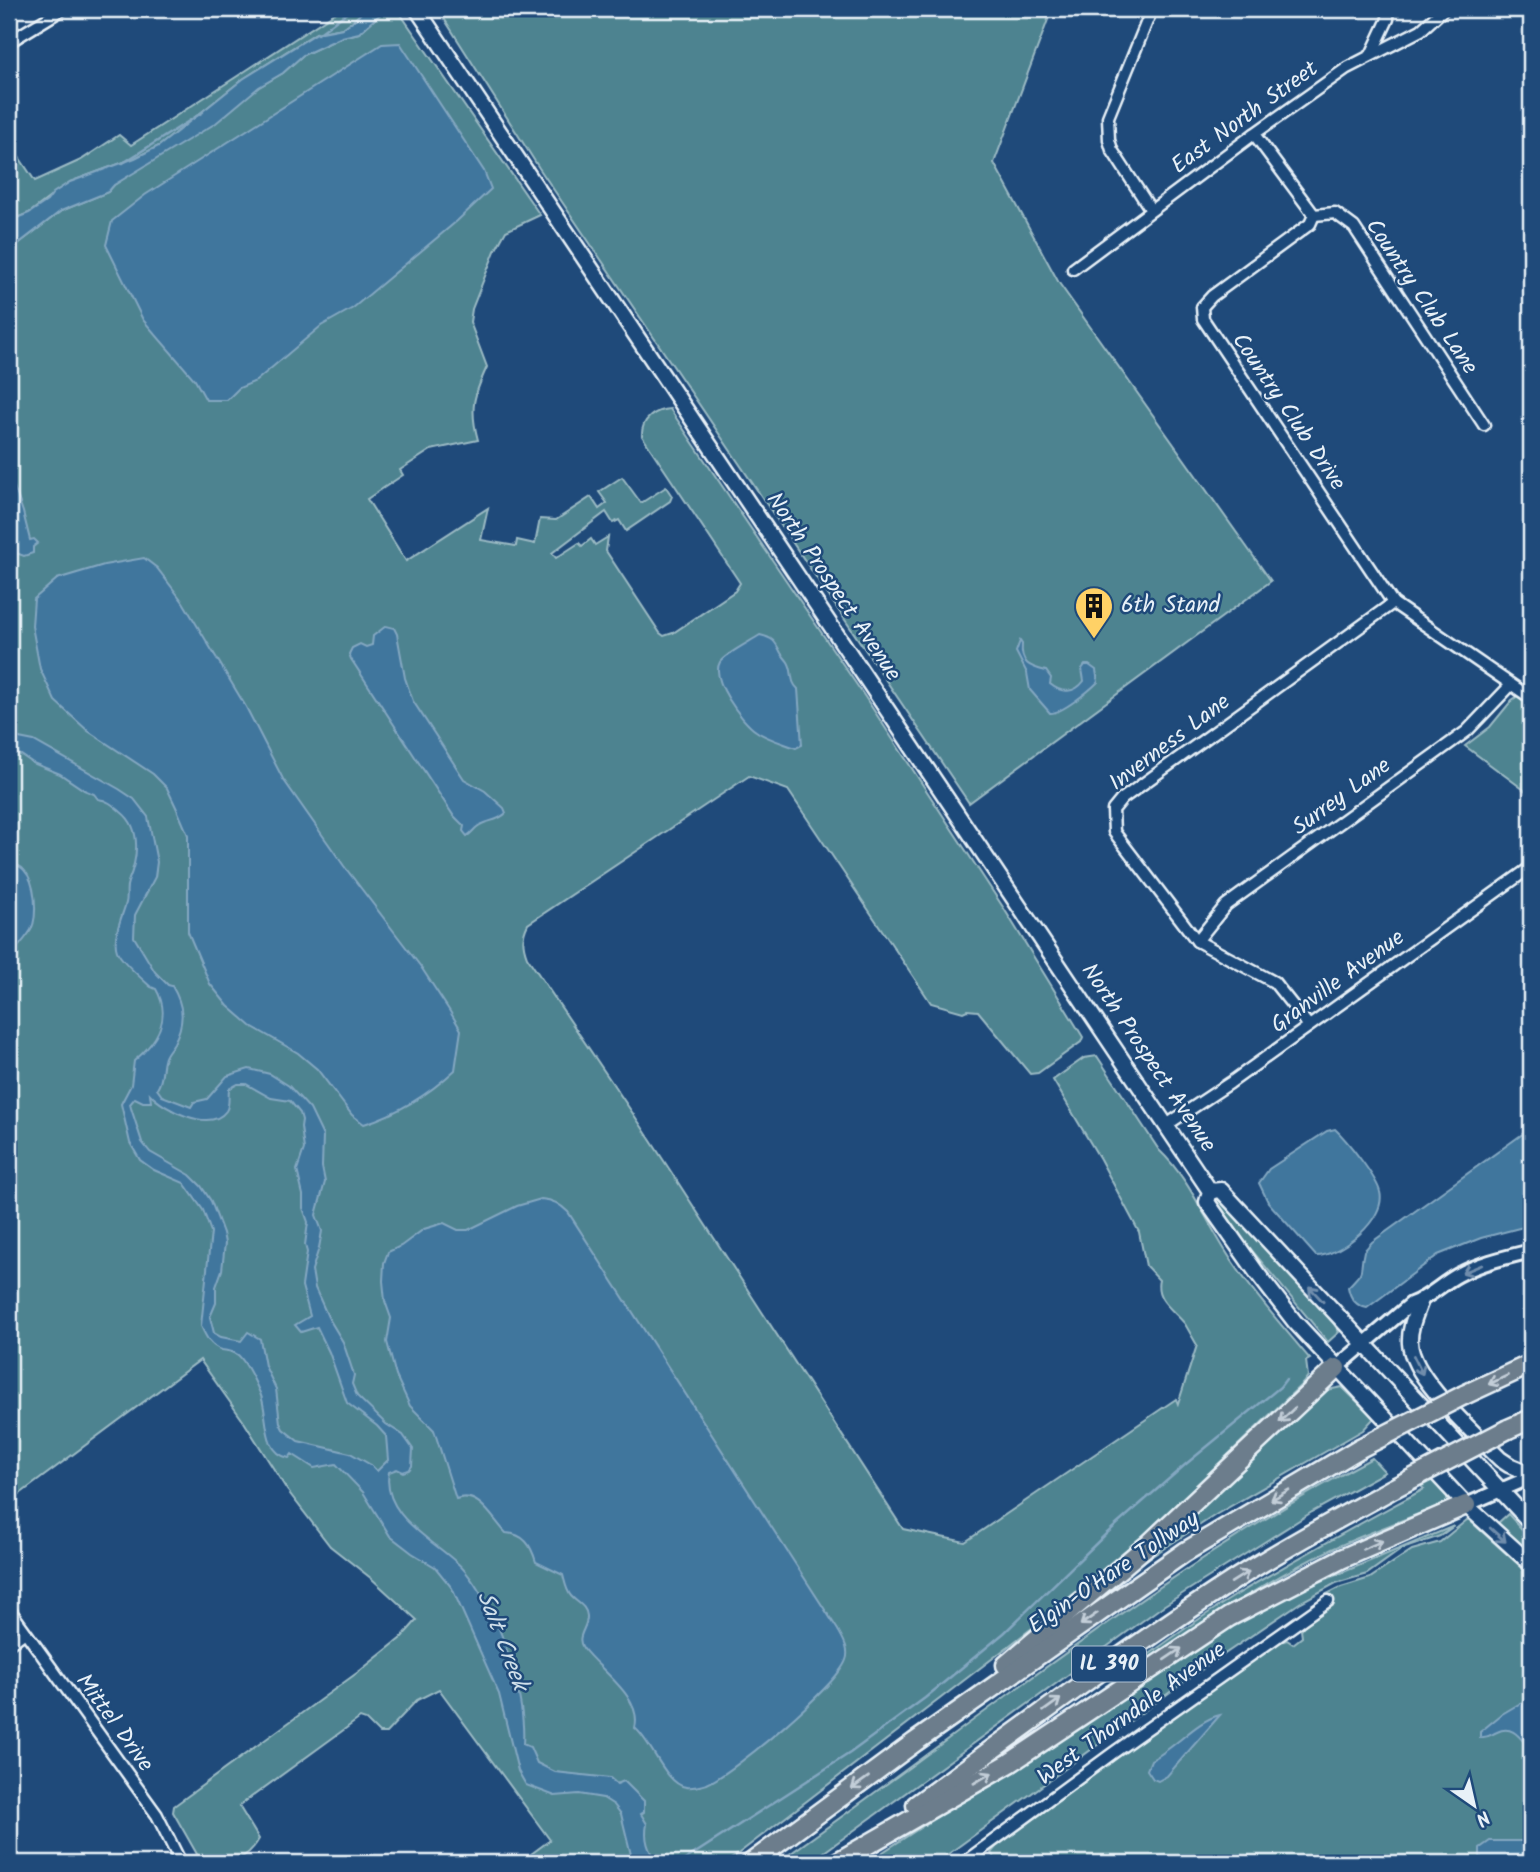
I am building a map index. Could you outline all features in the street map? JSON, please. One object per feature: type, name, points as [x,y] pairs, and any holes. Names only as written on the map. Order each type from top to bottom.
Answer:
[{"type":"highway","name":"Elgin-O'Hare Tollway","points":[[751,1863],[915,1742],[1185,1552],[1360,1448],[1531,1364]]},
{"type":"highway","points":[[915,1742],[1149,1544],[1336,1368]]},
{"type":"highway","name":"IL 390","points":[[837,1862],[1079,1685],[1251,1569],[1394,1488],[1531,1419]]},
{"type":"highway","points":[[837,1862],[1010,1763],[1230,1617],[1352,1555],[1466,1505]]},
{"type":"main road","name":"North Prospect Avenue","points":[[417,9],[1210,1191],[1207,1202],[1236,1246],[1285,1311],[1336,1368],[1466,1505],[1531,1564]]},
{"type":"main road","name":"North Prospect Avenue","points":[[1210,1191],[1221,1190],[1531,1523]]},
{"type":"main road","points":[[1421,1300],[1410,1339],[1411,1351],[1420,1373],[1500,1459],[1531,1475]]},
{"type":"street","points":[[9,42],[63,9]]},
{"type":"street","points":[[1151,210],[1112,150],[1108,117],[1152,9]]},
{"type":"street","points":[[1371,55],[1388,19],[1388,9]]},
{"type":"street","name":"East North Street","points":[[1073,269],[1347,68],[1421,30],[1444,9]]},
{"type":"street","points":[[1254,134],[1314,215]]},
{"type":"street","name":"Country Club Lane","points":[[1314,215],[1335,213],[1354,227],[1483,425]]},
{"type":"street","name":"Country Club Drive","points":[[1314,215],[1310,224],[1212,296],[1202,307],[1203,319],[1393,603],[1531,698]]},
{"type":"street","name":"Inverness Lane","points":[[1309,1026],[1274,982],[1197,941],[1114,832],[1113,810],[1122,799],[1393,603]]},
{"type":"street","name":"Surrey Lane","points":[[1197,941],[1226,905],[1467,731],[1511,685]]},
{"type":"street","name":"Granville Avenue","points":[[1166,1126],[1531,867]]},
{"type":"street","points":[[1336,1368],[1411,1304],[1455,1277],[1470,1269],[1531,1251]]},
{"type":"street","points":[[1466,1505],[1531,1475]]},
{"type":"street","name":"West Thorndale Avenue","points":[[963,1863],[1123,1745],[1328,1601]]},
{"type":"street","name":"Mittel Drive","points":[[9,1609],[157,1815],[181,1863]]},
{"type":"street","points":[[9,1644],[26,1632]]},
{"type":"green space","points":[[341,9],[365,9],[343,28],[316,33],[243,79],[159,146],[135,158],[70,182],[29,213],[9,221],[9,142],[35,181],[81,160],[119,135],[131,145]]},
{"type":"green space","points":[[386,9],[397,9],[540,215],[506,231],[472,309],[470,322],[487,367],[473,410],[478,440],[431,450],[400,470],[403,475],[367,499],[406,561],[488,508],[481,540],[516,546],[517,540],[535,544],[540,519],[556,520],[591,497],[599,509],[607,503],[599,492],[622,477],[641,503],[666,487],[672,496],[670,501],[626,531],[619,520],[613,523],[606,512],[552,553],[556,558],[579,543],[582,546],[591,539],[595,545],[608,537],[606,551],[660,633],[664,636],[673,633],[735,591],[740,583],[642,436],[646,420],[650,416],[670,409],[865,697],[1003,907],[1083,1037],[1081,1042],[1038,1073],[1030,1074],[978,1011],[963,1012],[931,1003],[788,790],[749,776],[528,924],[526,928],[523,940],[527,957],[640,1124],[903,1529],[965,1542],[1176,1399],[1178,1404],[1197,1345],[1185,1324],[1162,1299],[1159,1280],[1146,1266],[1139,1232],[1053,1080],[1084,1058],[1097,1056],[1159,1150],[1189,1187],[1239,1271],[1310,1359],[1306,1361],[1308,1376],[1303,1383],[1119,1559],[726,1863],[519,1863],[550,1840],[439,1689],[417,1700],[386,1733],[379,1733],[366,1720],[360,1718],[239,1806],[259,1839],[254,1847],[235,1860],[202,1863],[173,1812],[174,1806],[361,1670],[401,1638],[417,1620],[330,1546],[287,1490],[200,1360],[9,1502],[9,251],[61,211],[108,192],[114,185],[283,73],[303,55],[342,37],[359,33]]},
{"type":"green space","points":[[438,9],[1052,9],[994,163],[1059,283],[1271,581],[969,803],[539,168]]},
{"type":"green space","points":[[1518,696],[1531,706],[1531,795],[1465,746],[1490,727]]},
{"type":"green space","points":[[1219,1198],[1332,1321],[1339,1332],[1328,1342],[1225,1218],[1214,1202]]},
{"type":"green space","points":[[1342,1387],[1374,1418],[1363,1430],[1217,1514],[1143,1562],[1141,1560],[1309,1403],[1327,1390]]},
{"type":"green space","points":[[1372,1458],[1385,1472],[1312,1512],[1163,1606],[809,1863],[777,1863],[1142,1599],[1217,1549]]},
{"type":"green space","points":[[1433,1480],[1447,1495],[1447,1503],[1360,1537],[1301,1564],[1211,1618],[1094,1695],[1162,1644],[1233,1597],[1424,1489],[1421,1486]]},
{"type":"green space","points":[[1508,1514],[1531,1539],[1531,1556],[1503,1531],[1498,1523]]},
{"type":"green space","points":[[1468,1519],[1531,1576],[1531,1863],[998,1863],[991,1853],[996,1847],[1190,1704],[1280,1642],[1287,1640],[1293,1644],[1302,1637],[1301,1630],[1304,1625],[1334,1605],[1327,1594],[1370,1578],[1412,1550],[1440,1542]]},
{"type":"green space","points":[[1454,1526],[1440,1536],[1402,1549],[1367,1574],[1336,1583],[1301,1602],[1188,1679],[936,1863],[866,1863],[1238,1621],[1305,1588]]},
{"type":"water","points":[[365,9],[386,9],[359,33],[342,37],[303,55],[216,123],[114,185],[108,192],[61,211],[9,251],[9,221],[29,213],[70,182],[135,158],[159,146],[243,79],[317,33],[343,28]]},
{"type":"water","points":[[400,43],[484,171],[491,189],[353,308],[321,326],[256,381],[239,388],[227,400],[206,400],[195,380],[143,320],[106,245],[112,221],[145,195],[382,44]]},
{"type":"water","points":[[9,472],[30,540],[34,539],[38,543],[33,547],[33,553],[24,556],[16,553],[9,529]]},
{"type":"water","points":[[144,558],[157,568],[183,602],[246,707],[283,779],[344,866],[421,967],[461,1030],[455,1070],[424,1095],[401,1109],[364,1124],[352,1115],[317,1069],[298,1053],[251,1026],[228,1006],[210,984],[188,932],[188,835],[167,788],[153,774],[88,731],[55,701],[40,669],[32,626],[34,599],[57,579],[104,565]]},
{"type":"water","points":[[386,626],[394,628],[397,634],[405,678],[413,701],[464,779],[485,791],[506,813],[480,825],[467,836],[463,831],[464,826],[453,815],[349,654],[352,648],[360,644],[366,647],[372,645],[373,636]]},
{"type":"water","points":[[760,635],[775,643],[788,662],[793,683],[798,689],[802,745],[796,748],[765,736],[750,726],[729,700],[719,679],[720,662]]},
{"type":"water","points":[[1020,641],[1027,664],[1046,671],[1051,678],[1050,684],[1055,687],[1064,691],[1077,688],[1084,681],[1082,669],[1085,665],[1096,670],[1098,682],[1068,706],[1050,713],[1030,690],[1027,673],[1016,652]]},
{"type":"water","name":"Salt Creek","points":[[9,736],[34,741],[134,799],[148,817],[157,862],[155,877],[135,915],[134,937],[155,972],[172,986],[182,1014],[180,1028],[165,1057],[157,1089],[162,1096],[191,1107],[194,1102],[207,1099],[227,1076],[249,1069],[270,1074],[289,1086],[310,1109],[323,1136],[322,1167],[325,1182],[316,1215],[322,1231],[312,1270],[315,1288],[343,1342],[354,1375],[352,1384],[357,1396],[386,1424],[403,1435],[413,1449],[412,1466],[409,1470],[403,1472],[397,1469],[389,1472],[392,1500],[410,1524],[463,1569],[490,1610],[512,1668],[521,1709],[523,1744],[530,1747],[537,1763],[555,1772],[610,1778],[617,1784],[624,1781],[644,1801],[644,1812],[641,1814],[647,1824],[646,1835],[651,1854],[657,1863],[633,1863],[621,1814],[603,1798],[579,1794],[555,1796],[526,1785],[518,1771],[499,1694],[452,1588],[435,1567],[390,1536],[363,1492],[336,1464],[314,1468],[292,1454],[289,1458],[274,1449],[267,1431],[263,1401],[248,1368],[238,1355],[211,1344],[201,1326],[211,1232],[203,1210],[184,1183],[154,1170],[140,1160],[130,1143],[121,1104],[131,1085],[134,1061],[155,1037],[160,1028],[163,1009],[156,989],[127,965],[116,946],[127,900],[127,885],[136,855],[133,827],[111,804],[98,799],[60,774],[9,752]],"holes":[[[238,1084],[246,1084],[271,1098],[290,1101],[300,1113],[304,1149],[297,1170],[308,1222],[302,1286],[310,1316],[295,1325],[301,1332],[317,1327],[347,1403],[386,1436],[388,1460],[377,1471],[350,1453],[298,1441],[283,1429],[276,1389],[265,1366],[260,1339],[248,1332],[241,1341],[214,1333],[210,1317],[216,1303],[216,1287],[222,1270],[225,1243],[223,1233],[211,1201],[201,1186],[190,1175],[150,1152],[142,1142],[130,1104],[135,1098],[151,1102],[150,1094],[176,1112],[209,1120],[226,1111],[229,1089]]]},
{"type":"water","points":[[9,862],[21,867],[28,875],[35,908],[31,930],[9,957]]},
{"type":"water","points":[[1531,1128],[1531,1225],[1481,1238],[1438,1255],[1367,1308],[1354,1301],[1348,1287],[1360,1274],[1364,1251],[1372,1242]]},
{"type":"water","points":[[1335,1129],[1378,1186],[1380,1203],[1369,1224],[1360,1234],[1337,1250],[1316,1256],[1268,1202],[1259,1183],[1269,1169],[1327,1131]]},
{"type":"water","points":[[541,1199],[556,1203],[568,1212],[838,1630],[847,1648],[846,1660],[839,1672],[805,1708],[738,1764],[707,1784],[686,1787],[678,1784],[665,1771],[635,1728],[636,1717],[626,1695],[581,1644],[587,1620],[586,1612],[569,1594],[563,1575],[536,1562],[526,1542],[518,1536],[506,1533],[478,1502],[464,1497],[456,1499],[434,1430],[410,1406],[396,1376],[387,1342],[391,1318],[385,1301],[383,1281],[388,1252],[424,1229],[444,1223],[458,1230],[468,1230],[517,1206]]},
{"type":"water","points":[[1531,1697],[1531,1718],[1526,1726],[1531,1734],[1531,1750],[1517,1734],[1508,1730],[1480,1737],[1480,1732],[1502,1714]]},
{"type":"water","points":[[1220,1715],[1167,1776],[1158,1781],[1153,1779],[1147,1770],[1151,1760],[1203,1723]]},
{"type":"water","points":[[1490,1841],[1531,1841],[1531,1863],[1484,1863],[1480,1856],[1480,1848]]},
{"type":"waterway","points":[[318,34],[352,9]]},
{"type":"waterway","points":[[123,163],[203,112]]},
{"type":"waterway","points":[[680,1863],[850,1753],[925,1698],[1004,1633],[1106,1534],[1280,1387],[1286,1379]]},
{"type":"place","name":"6th Stand","points":[[1094,640]]}]
